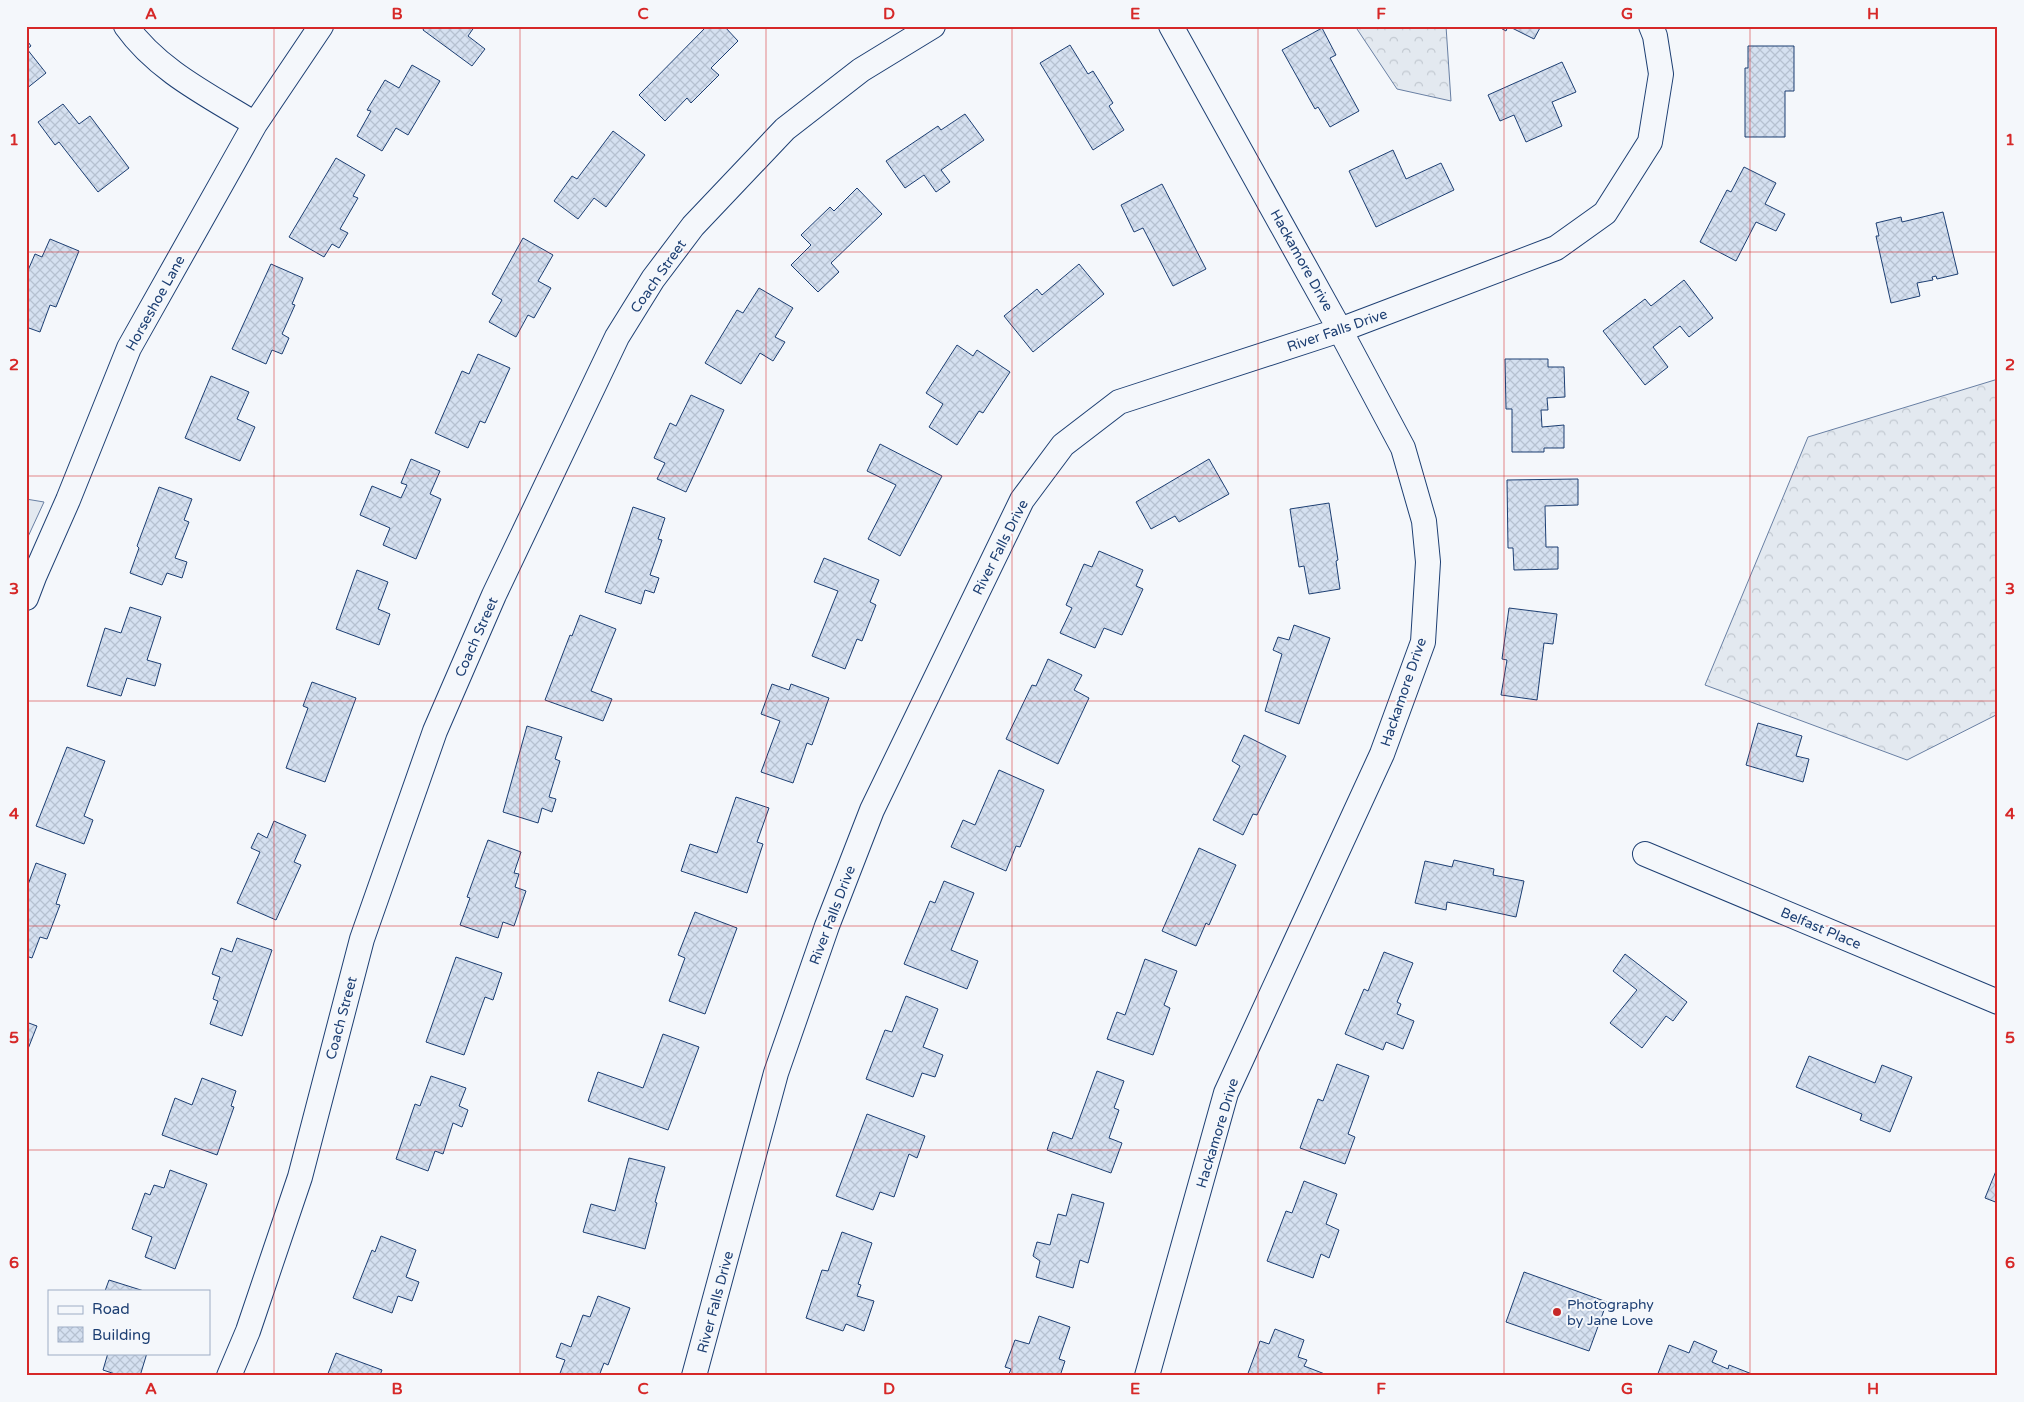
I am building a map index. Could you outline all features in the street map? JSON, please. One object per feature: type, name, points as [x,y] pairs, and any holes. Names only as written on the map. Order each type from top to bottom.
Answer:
[{"type":"street","points":[[126,26],[176,76],[255,124]]},
{"type":"street","name":"Horseshoe Lane","points":[[26,598],[68,500],[129,348],[255,124],[321,26]]},
{"type":"street","name":"Coach Street","points":[[229,1376],[248,1331],[300,1177],[362,939],[435,731],[494,595],[617,337],[653,279],[693,226],[785,128],[861,70],[933,26]]},
{"type":"street","name":"Hackamore Drive","points":[[1147,1376],[1226,1093],[1382,754],[1423,642],[1428,562],[1424,520],[1403,448],[1340,330],[1171,26]]},
{"type":"street","name":"River Falls Drive","points":[[694,1376],[776,1073],[827,926],[872,810],[1022,500],[1063,445],[1119,402],[1340,330],[1556,248],[1605,213],[1650,142],[1662,74],[1655,36],[1651,26]]},
{"type":"street","name":"Belfast Place","points":[[1645,854],[1998,1002]]},
{"type":"green space","points":[[1355,26],[1446,26],[1451,101],[1397,89]]},
{"type":"green space","points":[[1998,379],[1998,714],[1907,760],[1705,685],[1808,437]]},
{"type":"green space","points":[[26,499],[44,502],[26,541]]},
{"type":"building","points":[[425,26],[475,26],[468,36],[485,49],[472,66],[423,30]]},
{"type":"building","points":[[707,26],[724,26],[738,41],[711,68],[719,75],[691,103],[687,98],[665,121],[639,95]]},
{"type":"building","points":[[1497,26],[1508,26],[1506,31]]},
{"type":"building","points":[[1508,26],[1541,26],[1534,39]]},
{"type":"building","points":[[1322,28],[1336,55],[1330,58],[1359,111],[1330,127],[1318,107],[1315,109],[1282,50]]},
{"type":"building","points":[[26,39],[31,46],[27,49],[46,73],[26,89]]},
{"type":"building","points":[[1070,45],[1088,74],[1093,71],[1113,103],[1109,106],[1124,130],[1093,150],[1040,63]]},
{"type":"building","points":[[1748,46],[1794,46],[1794,91],[1785,91],[1785,137],[1745,137],[1745,68],[1748,68]]},
{"type":"building","points":[[1562,62],[1576,92],[1552,102],[1562,126],[1526,142],[1514,115],[1500,121],[1488,95]]},
{"type":"building","points":[[412,65],[440,81],[408,135],[396,128],[382,151],[357,136],[371,111],[367,110],[385,80],[399,88]]},
{"type":"building","points":[[63,104],[79,124],[90,116],[129,168],[98,192],[59,142],[55,145],[38,122]]},
{"type":"building","points":[[965,114],[984,140],[941,170],[950,182],[936,192],[924,175],[905,188],[886,161],[938,126],[941,130]]},
{"type":"building","points":[[613,131],[645,155],[606,207],[594,198],[578,219],[554,201],[572,176],[577,179]]},
{"type":"building","points":[[1393,150],[1406,179],[1441,163],[1454,190],[1376,227],[1349,171]]},
{"type":"building","points":[[336,158],[365,175],[353,196],[358,198],[340,229],[348,233],[339,248],[332,244],[324,257],[289,237]]},
{"type":"building","points":[[1744,167],[1776,183],[1765,204],[1785,214],[1776,231],[1756,222],[1736,261],[1700,242],[1727,190],[1731,192]]},
{"type":"building","points":[[1162,184],[1206,269],[1173,286],[1143,228],[1134,232],[1121,205]]},
{"type":"building","points":[[857,188],[882,214],[831,263],[839,272],[818,292],[791,265],[811,245],[801,235],[830,207],[834,211]]},
{"type":"building","points":[[1943,212],[1958,274],[1937,279],[1936,276],[1932,277],[1933,280],[1917,283],[1920,296],[1891,303],[1876,236],[1879,236],[1876,223],[1901,217],[1902,222]]},
{"type":"building","points":[[523,238],[553,255],[538,281],[551,288],[534,318],[528,315],[516,337],[489,322],[502,300],[492,294]]},
{"type":"building","points":[[50,239],[79,251],[56,307],[50,305],[40,332],[26,327],[26,275],[35,254],[42,257]]},
{"type":"building","points":[[271,264],[303,278],[292,304],[295,305],[282,334],[289,338],[282,354],[272,350],[266,364],[232,349]]},
{"type":"building","points":[[1079,264],[1104,294],[1033,352],[1004,316],[1037,289],[1042,295]]},
{"type":"building","points":[[1684,280],[1713,318],[1689,337],[1680,326],[1653,347],[1668,367],[1645,385],[1603,331],[1645,299],[1651,306]]},
{"type":"building","points":[[759,288],[793,308],[775,337],[785,342],[773,361],[760,353],[741,384],[705,363],[737,310],[743,313]]},
{"type":"building","points":[[957,345],[973,356],[977,350],[1010,372],[983,413],[979,411],[957,445],[929,427],[943,404],[926,393]]},
{"type":"building","points":[[478,354],[510,368],[485,423],[480,421],[468,448],[435,433],[462,371],[469,374]]},
{"type":"building","points":[[1505,359],[1548,359],[1548,367],[1564,367],[1565,397],[1547,398],[1548,410],[1541,410],[1542,427],[1564,425],[1564,448],[1544,448],[1544,452],[1512,452],[1512,409],[1506,409]]},
{"type":"building","points":[[211,376],[249,392],[237,419],[255,427],[240,461],[185,438]]},
{"type":"building","points":[[691,395],[724,410],[686,492],[657,479],[665,463],[654,458],[670,423],[676,426]]},
{"type":"building","points":[[880,444],[942,476],[900,556],[868,539],[896,485],[867,471]]},
{"type":"building","points":[[411,459],[440,471],[430,494],[441,499],[416,559],[383,545],[390,528],[360,515],[372,486],[401,498],[407,485],[401,483]]},
{"type":"building","points":[[1209,459],[1229,494],[1179,522],[1175,516],[1151,529],[1136,502]]},
{"type":"building","points":[[1578,479],[1578,505],[1545,506],[1546,547],[1558,547],[1558,569],[1514,570],[1513,548],[1508,548],[1507,480]]},
{"type":"building","points":[[159,487],[192,499],[184,520],[189,522],[175,558],[187,562],[182,578],[167,573],[162,585],[130,573],[139,548],[137,546]]},
{"type":"building","points":[[1329,503],[1338,560],[1336,561],[1340,589],[1309,594],[1304,566],[1299,567],[1290,509]]},
{"type":"building","points":[[633,507],[665,518],[658,539],[662,540],[650,575],[659,578],[654,593],[645,590],[641,604],[605,592]]},
{"type":"building","points":[[1099,551],[1143,570],[1136,586],[1143,589],[1122,635],[1104,628],[1095,648],[1060,633],[1072,608],[1066,605],[1084,564],[1092,567]]},
{"type":"building","points":[[824,558],[879,580],[870,602],[876,605],[862,641],[857,639],[845,669],[812,656],[838,591],[814,582]]},
{"type":"building","points":[[357,570],[388,582],[378,609],[390,614],[379,645],[336,629]]},
{"type":"building","points":[[130,607],[161,617],[147,660],[161,664],[155,686],[127,678],[121,696],[87,686],[105,628],[121,633]]},
{"type":"building","points":[[1509,608],[1557,614],[1553,644],[1544,643],[1537,700],[1501,695],[1507,660],[1502,659]]},
{"type":"building","points":[[580,615],[616,629],[591,691],[612,699],[603,721],[545,700],[570,635],[572,636]]},
{"type":"building","points":[[1294,625],[1330,638],[1299,724],[1265,711],[1282,654],[1273,650],[1278,637],[1289,640]]},
{"type":"building","points":[[1048,659],[1082,675],[1074,690],[1089,698],[1058,764],[1006,739],[1032,685],[1036,686]]},
{"type":"building","points":[[312,682],[356,698],[325,782],[286,768],[308,708],[303,706]]},
{"type":"building","points":[[772,684],[789,690],[791,684],[829,698],[812,745],[807,743],[793,783],[761,772],[780,721],[761,714]]},
{"type":"building","points":[[1758,723],[1802,736],[1796,756],[1809,759],[1803,782],[1746,765]]},
{"type":"building","points":[[527,726],[562,737],[555,759],[560,761],[549,797],[556,799],[552,812],[542,808],[538,823],[503,812]]},
{"type":"building","points":[[1244,735],[1286,756],[1257,815],[1253,814],[1243,835],[1213,820],[1240,766],[1232,761]]},
{"type":"building","points":[[67,747],[105,761],[84,816],[93,820],[84,844],[36,826]]},
{"type":"building","points":[[999,770],[1044,790],[1020,847],[1016,846],[1006,871],[951,847],[963,820],[975,825]]},
{"type":"building","points":[[736,797],[769,808],[757,842],[763,844],[747,893],[681,871],[690,844],[717,853]]},
{"type":"building","points":[[274,821],[306,835],[294,862],[301,865],[276,920],[237,903],[260,852],[251,848],[258,833],[267,838]]},
{"type":"building","points":[[488,840],[521,852],[514,873],[519,874],[515,887],[526,891],[514,926],[503,922],[498,938],[460,925],[470,898],[467,897]]},
{"type":"building","points":[[1199,848],[1236,865],[1209,925],[1206,923],[1196,946],[1162,931]]},
{"type":"building","points":[[1454,860],[1494,869],[1493,875],[1524,881],[1516,917],[1447,902],[1446,910],[1415,903],[1425,861],[1452,867]]},
{"type":"building","points":[[36,863],[66,874],[56,904],[60,905],[47,939],[40,937],[32,958],[26,956],[26,890]]},
{"type":"building","points":[[944,881],[974,893],[951,950],[978,961],[967,989],[904,964],[930,901],[935,903]]},
{"type":"building","points":[[695,912],[737,928],[705,1014],[669,1001],[685,958],[678,955]]},
{"type":"building","points":[[237,938],[272,950],[242,1036],[210,1024],[218,1001],[213,999],[220,977],[212,974],[221,948],[232,952]]},
{"type":"building","points":[[1384,952],[1413,963],[1397,1002],[1401,1004],[1397,1014],[1414,1021],[1403,1049],[1386,1042],[1383,1050],[1345,1034],[1364,989],[1368,991]]},
{"type":"building","points":[[1625,954],[1687,1002],[1673,1021],[1666,1016],[1642,1048],[1610,1023],[1637,990],[1613,971]]},
{"type":"building","points":[[456,957],[502,973],[493,1000],[485,997],[464,1055],[426,1042]]},
{"type":"building","points":[[1145,959],[1177,971],[1164,1005],[1170,1008],[1153,1055],[1107,1039],[1117,1012],[1125,1015]]},
{"type":"building","points":[[906,996],[938,1009],[923,1047],[943,1055],[935,1077],[922,1073],[913,1097],[866,1079],[885,1030],[892,1032]]},
{"type":"building","points":[[26,1022],[37,1026],[26,1054]]},
{"type":"building","points":[[663,1034],[699,1047],[668,1130],[588,1101],[598,1072],[643,1088]]},
{"type":"building","points":[[1809,1056],[1875,1083],[1882,1065],[1912,1077],[1890,1132],[1860,1120],[1862,1114],[1796,1087]]},
{"type":"building","points":[[1337,1064],[1369,1076],[1348,1134],[1355,1137],[1345,1164],[1300,1148],[1318,1099],[1323,1101]]},
{"type":"building","points":[[1097,1071],[1124,1081],[1114,1108],[1119,1110],[1109,1138],[1122,1143],[1111,1173],[1047,1150],[1053,1132],[1072,1139]]},
{"type":"building","points":[[431,1076],[466,1088],[459,1106],[468,1110],[462,1127],[453,1123],[443,1154],[435,1151],[428,1171],[396,1159],[415,1104],[420,1106]]},
{"type":"building","points":[[202,1078],[236,1091],[231,1106],[234,1107],[217,1155],[162,1135],[175,1098],[192,1105]]},
{"type":"building","points":[[867,1114],[925,1136],[917,1158],[909,1154],[894,1197],[880,1192],[873,1210],[836,1196]]},
{"type":"building","points":[[629,1158],[665,1167],[645,1249],[583,1232],[591,1204],[615,1211]]},
{"type":"building","points":[[1998,1166],[1998,1203],[1985,1198]]},
{"type":"building","points":[[170,1170],[207,1184],[175,1269],[145,1257],[152,1237],[132,1229],[145,1193],[150,1195],[154,1185],[164,1188]]},
{"type":"building","points":[[1304,1181],[1337,1194],[1326,1224],[1339,1230],[1329,1258],[1321,1254],[1313,1278],[1267,1261],[1286,1211],[1292,1213]]},
{"type":"building","points":[[1072,1194],[1104,1203],[1088,1263],[1080,1260],[1073,1288],[1036,1277],[1040,1261],[1033,1256],[1037,1242],[1050,1245],[1058,1214],[1066,1216]]},
{"type":"building","points":[[842,1232],[872,1243],[858,1284],[861,1285],[857,1296],[874,1301],[864,1331],[846,1324],[843,1331],[806,1318],[822,1270],[828,1271]]},
{"type":"building","points":[[381,1236],[416,1250],[406,1277],[419,1282],[412,1301],[398,1296],[392,1313],[353,1298],[372,1250],[375,1252]]},
{"type":"building","name":"Photography by Jane Love","points":[[1524,1272],[1607,1302],[1589,1351],[1506,1322]]},
{"type":"building","points":[[109,1280],[141,1290],[105,1290]]},
{"type":"building","points":[[598,1296],[630,1308],[608,1365],[604,1363],[599,1376],[559,1376],[565,1360],[556,1357],[561,1343],[571,1347],[583,1315],[590,1317]]},
{"type":"building","points":[[1039,1316],[1070,1327],[1059,1359],[1065,1361],[1060,1376],[1008,1376],[1011,1369],[1005,1367],[1015,1340],[1029,1344]]},
{"type":"building","points":[[1275,1329],[1304,1340],[1298,1357],[1307,1360],[1304,1366],[1330,1376],[1247,1376],[1260,1341],[1269,1344]]},
{"type":"building","points":[[1694,1341],[1717,1351],[1712,1362],[1728,1369],[1729,1365],[1757,1376],[1657,1376],[1669,1345],[1689,1353]]},
{"type":"building","points":[[336,1353],[382,1370],[380,1375],[382,1376],[327,1376]]},
{"type":"building","points":[[108,1354],[147,1354],[140,1376],[121,1376],[103,1370]]},
{"type":"place","name":"Photography by Jane Love","points":[[1557,1312]]}]
